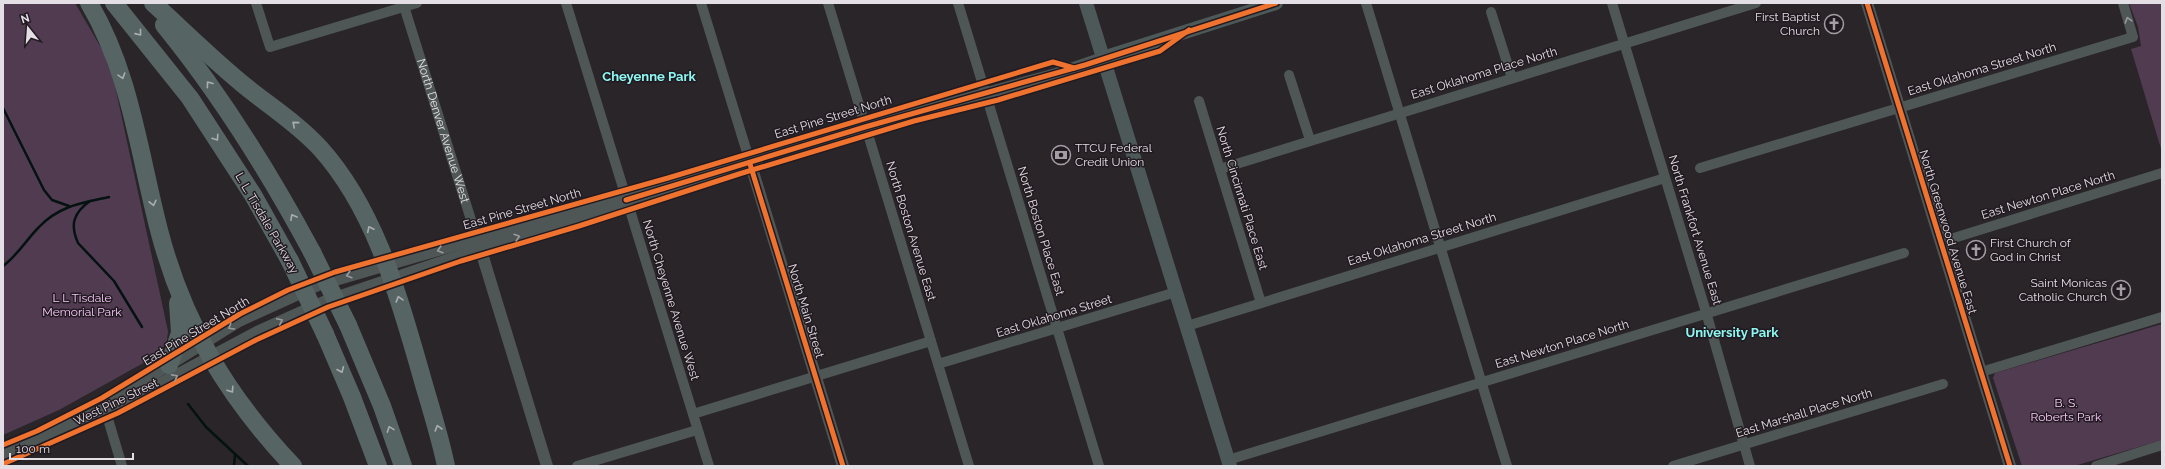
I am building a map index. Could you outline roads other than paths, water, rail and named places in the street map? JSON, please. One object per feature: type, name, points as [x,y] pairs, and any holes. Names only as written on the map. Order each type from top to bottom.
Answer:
[{"type":"highway","points":[[88,3],[106,35],[122,75],[159,231],[176,282],[206,351],[250,418],[293,466]]},
{"type":"highway","name":"L. L. Tisdale Parkway","points":[[114,3],[162,60],[190,98],[249,189],[290,261],[326,334],[378,466]]},
{"type":"highway","name":"L. L. Tisdale Parkway","points":[[146,3],[179,44],[232,118],[272,181],[312,252],[348,325],[376,392],[403,466]]},
{"type":"highway","points":[[153,3],[220,65],[290,120],[320,148],[333,164],[354,196],[390,272],[439,431],[446,466]]},
{"type":"highway","points":[[169,366],[178,341],[180,325],[176,282]]},
{"type":"main road","points":[[1086,3],[1229,463]]},
{"type":"main road","name":"East Pine Street North","points":[[1103,58],[1276,3]]},
{"type":"street","points":[[256,3],[270,47],[404,5],[417,3]]},
{"type":"street","name":"North Cheyenne Avenue West","points":[[566,3],[709,466]]},
{"type":"street","name":"North Main Street","points":[[701,3],[843,466]]},
{"type":"street","name":"North Boston Avenue East","points":[[828,3],[969,466]]},
{"type":"street","name":"North Boston Place East","points":[[958,3],[1100,466]]},
{"type":"street","points":[[1366,3],[1439,248],[1507,466]]},
{"type":"street","name":"North Frankfort Avenue East","points":[[1612,3],[1706,312],[1750,466]]},
{"type":"street","name":"East Oklahoma Place North","points":[[1220,168],[1756,3]]},
{"type":"street","name":"North Greenwood Avenue East","points":[[1867,3],[2010,466]]},
{"type":"street","name":"East Oklahoma Street North","points":[[1700,168],[2133,37],[2123,3]]},
{"type":"street","name":"North Denver Avenue West","points":[[404,5],[547,466]]},
{"type":"street","points":[[1491,12],[1512,78]]},
{"type":"street","name":"East Pine Street North","points":[[206,351],[300,312],[390,272],[479,244],[612,209],[626,200],[865,127],[986,94],[1103,58]]},
{"type":"street","points":[[1289,75],[1310,140]]},
{"type":"street","name":"North Cincinnati Place East","points":[[1198,101],[1261,303]]},
{"type":"street","name":"East Newton Place North","points":[[1941,242],[2162,173]]},
{"type":"street","name":"East Oklahoma Street North","points":[[1187,326],[1665,178]]},
{"type":"street","name":"East Newton Place North","points":[[1229,463],[1706,312],[1904,252]]},
{"type":"street","name":"East Pine Street North","points":[[206,351],[252,314],[318,285],[390,272]]},
{"type":"street","name":"East Oklahoma Street","points":[[938,364],[1176,292]]},
{"type":"street","points":[[1981,372],[2162,317]]},
{"type":"street","points":[[693,414],[931,341]]},
{"type":"street","name":"West Pine Street","points":[[105,409],[111,401],[169,366],[206,351]]},
{"type":"street","name":"West Pine Street","points":[[3,455],[105,409],[115,408],[206,351]]},
{"type":"street","name":"East Marshall Place North","points":[[1673,466],[1943,384]]},
{"type":"street","points":[[105,409],[122,466]]},
{"type":"street","points":[[577,466],[697,430]]},
{"type":"street","points":[[2096,466],[2162,445]]},
{"type":"waterway","points":[[3,108],[44,190],[52,200],[69,206]]},
{"type":"waterway","points":[[3,266],[13,257],[39,227],[54,214],[71,206],[109,197]]},
{"type":"waterway","points":[[90,201],[80,210],[75,220],[74,231],[78,243],[114,281],[142,327]]},
{"type":"waterway","points":[[188,404],[206,427],[248,466]]},
{"type":"waterway","points":[[234,466],[235,455]]},
{"type":"place","name":"First Baptist Church","points":[[1834,24]]},
{"type":"place","name":"TTCU Federal Credit Union","points":[[1061,155]]},
{"type":"place","name":"First Church of God in Christ","points":[[1976,250]]},
{"type":"place","name":"Saint Monicas Catholic Church","points":[[2121,290]]},
{"type":"district","name":"Cheyenne Park","points":[[649,76]]},
{"type":"district","name":"University Park","points":[[1732,332]]},
{"type":"park label","name":"L L Tisdale Memorial Park","points":[[82,305]]},
{"type":"park label","name":"B. S. Roberts Park","points":[[2066,410]]}]
